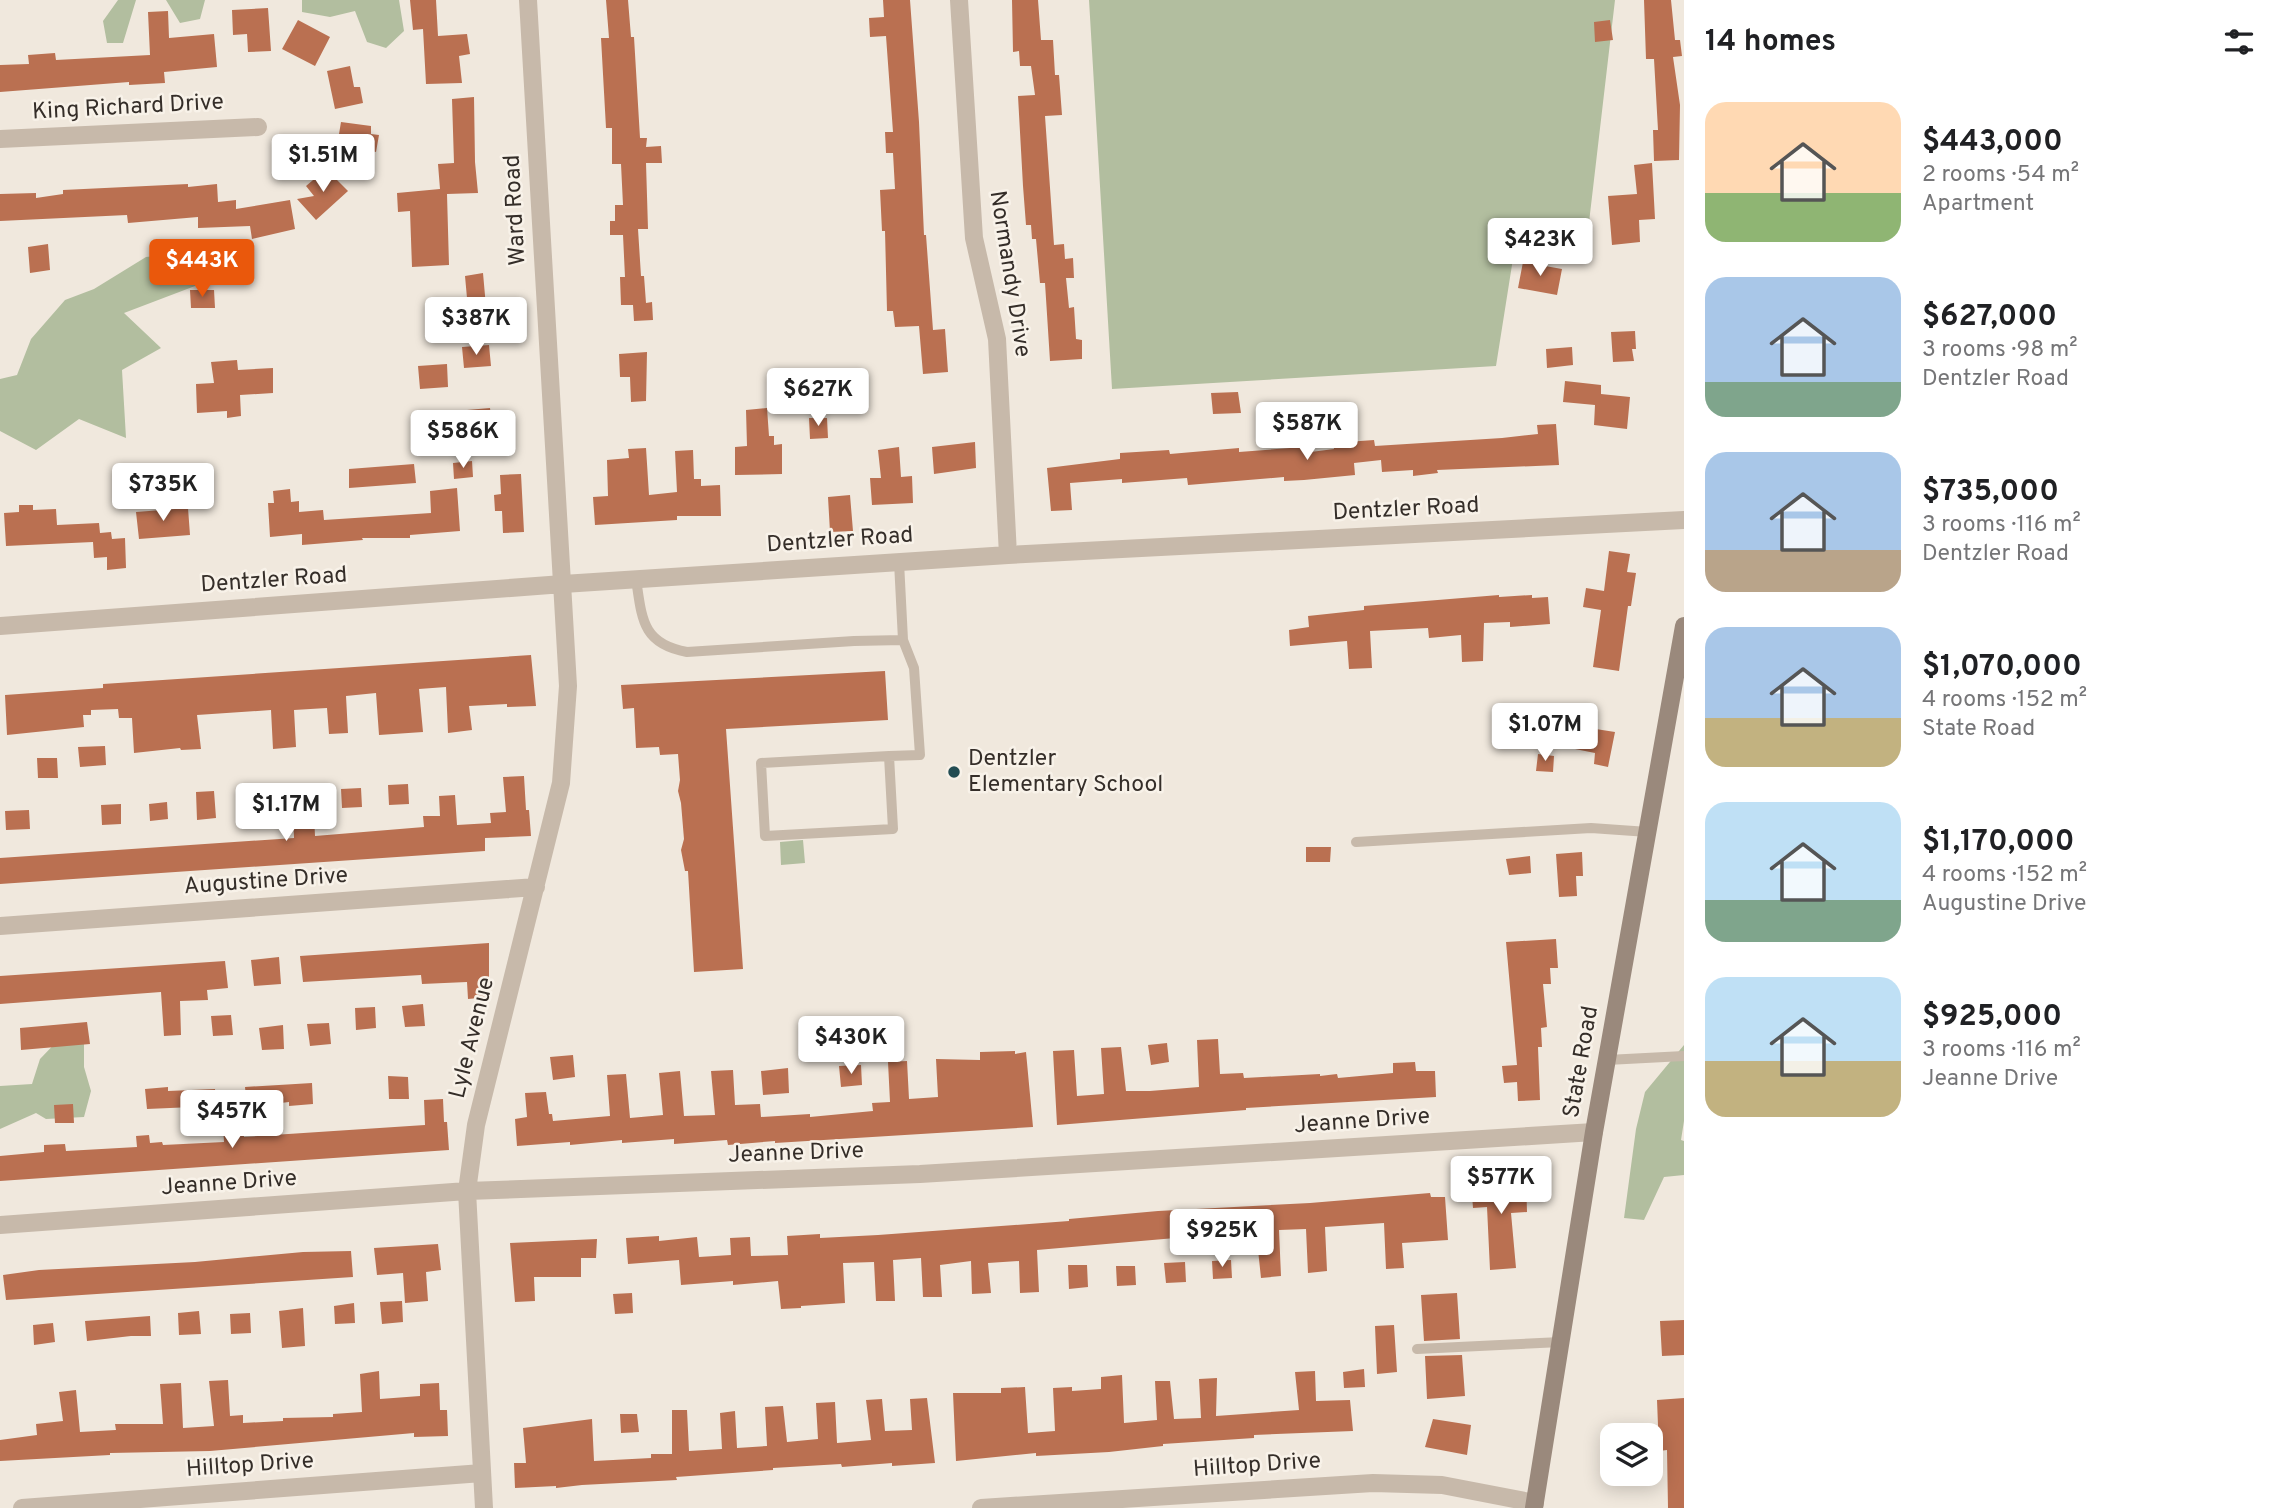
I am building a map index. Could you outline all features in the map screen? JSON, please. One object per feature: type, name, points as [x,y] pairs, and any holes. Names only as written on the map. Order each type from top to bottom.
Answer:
[{"type":"main road","name":"State Road","points":[[1535,1505],[1594,1132],[1684,626]]},
{"type":"street","name":"Ward Road","points":[[528,0],[563,584]]},
{"type":"street","name":"Normandy Drive","points":[[959,0],[974,237],[997,339],[1008,555]]},
{"type":"street","name":"King Richard Drive","points":[[0,139],[258,127]]},
{"type":"street","name":"Dentzler Road","points":[[0,626],[563,584],[1008,555],[1684,520]]},
{"type":"street","name":"Lyle Avenue","points":[[484,1508],[467,1191],[476,1125],[561,783],[568,686],[563,584]]},
{"type":"street","name":"Augustine Drive","points":[[0,926],[536,887]]},
{"type":"street","name":"Jeanne Drive","points":[[0,1225],[467,1191],[920,1174],[1594,1132]]},
{"type":"street","name":"Hilltop Drive","points":[[22,1508],[482,1474]]},
{"type":"street","name":"Hilltop Drive","points":[[981,1508],[1373,1483],[1442,1486],[1535,1505]]},
{"type":"lane","points":[[889,756],[893,829],[765,836],[761,763],[889,756],[920,755],[914,668],[903,640],[899,562]]},
{"type":"lane","points":[[636,579],[645,623],[653,639],[669,649],[687,652],[903,640]]},
{"type":"lane","points":[[1356,842],[1591,828],[1648,832]]},
{"type":"lane","points":[[1607,1060],[1684,1056]]},
{"type":"lane","points":[[1417,1349],[1561,1342]]},
{"type":"green space","points":[[118,0],[136,0],[123,43],[107,43],[103,21]]},
{"type":"green space","points":[[166,0],[205,0],[200,19],[180,23]]},
{"type":"green space","points":[[302,0],[399,0],[404,31],[386,48],[367,42],[355,11],[330,17],[302,12]]},
{"type":"green space","points":[[1089,0],[1615,0],[1588,231],[1515,246],[1496,366],[1112,389]]},
{"type":"green space","points":[[238,247],[245,267],[124,313],[161,348],[122,370],[126,438],[79,419],[36,450],[0,431],[0,379],[17,375],[31,339],[65,300],[94,289],[146,257]]},
{"type":"green space","points":[[803,840],[805,863],[781,865],[780,842]]},
{"type":"green space","points":[[65,1033],[84,1041],[84,1067],[91,1091],[84,1117],[46,1119],[36,1113],[0,1129],[0,1086],[32,1084],[40,1059]]},
{"type":"green space","points":[[1684,1045],[1684,1121],[1681,1140],[1684,1141],[1684,1175],[1664,1177],[1644,1220],[1624,1218],[1636,1129],[1645,1092]]},
{"type":"building","points":[[410,0],[436,0],[438,36],[467,34],[470,54],[459,56],[462,83],[426,84],[423,29],[413,30]]},
{"type":"building","points":[[606,0],[628,0],[631,37],[634,37],[640,138],[647,138],[646,147],[661,146],[662,163],[646,163],[648,229],[638,229],[641,276],[644,276],[646,303],[652,302],[653,320],[634,321],[633,305],[621,305],[620,277],[625,277],[623,235],[610,235],[610,221],[615,221],[615,205],[623,205],[621,164],[612,164],[612,128],[606,128],[601,38],[609,38]]},
{"type":"building","points":[[883,0],[910,0],[924,235],[933,330],[945,329],[948,372],[923,374],[919,326],[895,327],[893,311],[887,311],[885,231],[882,231],[880,190],[895,189],[893,153],[886,153],[885,132],[893,132],[886,36],[870,37],[869,18],[884,17]]},
{"type":"building","points":[[1012,0],[1038,0],[1041,40],[1053,40],[1055,75],[1059,75],[1062,115],[1045,116],[1054,245],[1064,244],[1065,259],[1073,258],[1074,278],[1066,278],[1069,308],[1074,307],[1076,339],[1082,340],[1082,359],[1050,361],[1045,283],[1040,283],[1036,239],[1032,239],[1031,225],[1026,225],[1023,186],[1018,96],[1035,95],[1031,66],[1020,66],[1019,51],[1013,52]]},
{"type":"building","points":[[1644,0],[1671,0],[1675,40],[1680,40],[1682,56],[1673,57],[1680,105],[1679,160],[1654,161],[1653,130],[1658,130],[1654,59],[1646,59]]},
{"type":"building","points":[[268,8],[271,51],[248,52],[247,34],[233,35],[232,10]]},
{"type":"building","points":[[168,11],[169,38],[214,34],[217,67],[164,72],[165,83],[129,85],[129,82],[0,92],[0,65],[29,64],[28,55],[55,53],[56,60],[150,55],[148,12]]},
{"type":"building","points":[[298,20],[330,37],[315,66],[282,49]]},
{"type":"building","points":[[1610,20],[1613,40],[1595,42],[1594,22]]},
{"type":"building","points":[[350,66],[354,87],[360,87],[363,103],[335,109],[327,71]]},
{"type":"building","points":[[474,97],[478,193],[447,194],[449,265],[412,267],[410,211],[398,212],[397,193],[440,189],[438,164],[454,163],[452,99]]},
{"type":"building","points":[[341,122],[371,126],[371,134],[379,135],[376,152],[367,150],[364,168],[334,164]]},
{"type":"building","points":[[1652,163],[1655,219],[1639,220],[1640,242],[1612,245],[1608,196],[1637,194],[1634,165]]},
{"type":"building","points":[[326,169],[348,191],[316,220],[297,199],[314,196],[306,186]]},
{"type":"building","points":[[188,184],[188,187],[217,184],[218,202],[236,200],[236,209],[290,200],[295,229],[252,239],[250,226],[198,228],[198,217],[128,223],[127,215],[0,221],[0,194],[36,193],[36,198],[63,194],[63,190]]},
{"type":"building","points":[[48,244],[50,270],[30,273],[28,247]]},
{"type":"building","points":[[1523,262],[1562,269],[1557,295],[1518,288]]},
{"type":"building","points":[[483,273],[487,318],[468,321],[467,312],[458,313],[458,300],[467,298],[465,276]]},
{"type":"building","points":[[190,290],[214,290],[215,308],[191,308]]},
{"type":"building","points":[[1635,331],[1636,349],[1632,349],[1634,361],[1613,362],[1611,332]]},
{"type":"building","points":[[489,345],[491,366],[464,368],[462,347]]},
{"type":"building","points":[[1572,347],[1573,365],[1547,368],[1546,349]]},
{"type":"building","points":[[647,352],[646,401],[631,402],[630,377],[620,377],[619,354]]},
{"type":"building","points":[[237,360],[238,370],[273,368],[273,393],[240,395],[241,416],[227,418],[227,411],[197,413],[196,384],[214,383],[211,362]]},
{"type":"building","points":[[447,364],[448,387],[420,389],[418,366]]},
{"type":"building","points":[[1565,381],[1601,385],[1601,394],[1630,397],[1627,429],[1594,425],[1595,405],[1563,402]]},
{"type":"building","points":[[1238,392],[1241,413],[1213,414],[1211,393]]},
{"type":"building","points":[[490,408],[493,433],[468,435],[467,410]]},
{"type":"building","points":[[767,408],[769,436],[774,436],[774,445],[782,444],[782,474],[735,475],[735,447],[747,446],[746,410]]},
{"type":"building","points":[[809,418],[827,418],[828,438],[810,439]]},
{"type":"building","points":[[1556,424],[1559,465],[1437,470],[1438,473],[1413,476],[1413,470],[1382,472],[1381,460],[1354,463],[1355,475],[1304,480],[1284,481],[1284,477],[1188,485],[1187,478],[1122,483],[1122,479],[1070,483],[1072,510],[1051,511],[1047,468],[1120,459],[1120,453],[1169,450],[1170,454],[1239,448],[1239,452],[1303,447],[1303,453],[1334,449],[1333,443],[1374,440],[1375,446],[1538,434],[1537,425]]},
{"type":"building","points":[[449,431],[450,450],[417,451],[417,433]]},
{"type":"building","points":[[975,442],[976,468],[934,474],[932,447]]},
{"type":"building","points":[[899,447],[901,477],[912,476],[913,503],[872,505],[870,478],[881,478],[878,450]]},
{"type":"building","points":[[646,448],[649,495],[677,492],[675,451],[693,450],[694,479],[701,479],[701,486],[720,485],[721,516],[677,516],[677,520],[595,525],[593,497],[608,496],[607,460],[629,458],[628,449]]},
{"type":"building","points":[[472,461],[473,477],[454,479],[453,463]]},
{"type":"building","points":[[414,464],[416,483],[349,488],[349,469]]},
{"type":"building","points":[[521,474],[524,532],[503,533],[502,511],[495,511],[494,495],[501,494],[500,475]]},
{"type":"building","points":[[457,488],[460,531],[410,535],[410,538],[362,538],[363,540],[302,545],[302,534],[270,537],[268,503],[274,503],[273,491],[290,489],[291,502],[299,501],[299,512],[323,510],[324,520],[431,513],[430,491]]},
{"type":"building","points":[[850,495],[853,531],[830,532],[828,497]]},
{"type":"building","points":[[19,505],[33,505],[33,510],[56,509],[57,525],[99,523],[100,533],[111,532],[112,539],[125,538],[126,568],[107,570],[107,557],[94,558],[93,542],[6,546],[4,513],[19,512]]},
{"type":"building","points":[[188,508],[190,535],[139,539],[136,512]]},
{"type":"building","points":[[1609,551],[1630,554],[1627,572],[1636,573],[1631,606],[1628,606],[1619,671],[1593,667],[1601,610],[1583,607],[1586,588],[1604,591]]},
{"type":"building","points":[[1499,595],[1548,597],[1550,624],[1510,627],[1510,622],[1484,623],[1483,661],[1462,662],[1461,635],[1429,638],[1428,628],[1370,631],[1372,668],[1349,669],[1347,641],[1290,646],[1289,630],[1309,627],[1308,616],[1364,610],[1364,606]]},
{"type":"building","points":[[531,655],[536,706],[469,706],[472,730],[448,733],[446,687],[419,689],[423,732],[379,735],[376,693],[346,696],[348,733],[329,734],[327,708],[294,710],[296,747],[273,749],[271,710],[197,715],[201,749],[180,748],[134,753],[132,718],[119,718],[118,709],[91,710],[91,715],[83,715],[84,727],[7,735],[5,695],[103,688],[103,684]]},
{"type":"building","points":[[885,671],[888,720],[726,729],[743,969],[694,972],[688,871],[685,871],[681,850],[684,839],[678,791],[678,754],[660,755],[659,747],[636,748],[634,708],[623,709],[621,685]]},
{"type":"building","points":[[1570,725],[1615,732],[1608,767],[1594,764],[1595,753],[1555,745],[1559,730],[1570,732]]},
{"type":"building","points":[[105,746],[106,765],[80,767],[78,747]]},
{"type":"building","points":[[1538,754],[1554,756],[1553,772],[1536,771]]},
{"type":"building","points":[[37,758],[57,758],[58,778],[38,778]]},
{"type":"building","points":[[524,776],[531,836],[485,838],[485,851],[0,884],[0,858],[294,838],[293,810],[248,815],[247,795],[313,792],[315,836],[424,827],[423,816],[440,816],[439,796],[455,795],[457,825],[491,823],[490,813],[506,812],[503,777]]},
{"type":"building","points":[[408,784],[409,804],[389,805],[388,785]]},
{"type":"building","points":[[361,788],[362,807],[342,808],[341,789]]},
{"type":"building","points":[[214,791],[216,818],[197,820],[196,792]]},
{"type":"building","points":[[167,802],[168,819],[150,821],[149,804]]},
{"type":"building","points":[[121,804],[121,824],[102,825],[101,805]]},
{"type":"building","points":[[29,810],[30,829],[6,830],[5,811]]},
{"type":"building","points":[[1306,847],[1331,847],[1330,862],[1306,862]]},
{"type":"building","points":[[1582,852],[1583,876],[1576,876],[1577,896],[1559,897],[1556,854]]},
{"type":"building","points":[[1530,856],[1531,873],[1509,875],[1506,859]]},
{"type":"building","points":[[1556,939],[1558,968],[1550,968],[1551,984],[1543,984],[1547,1027],[1541,1028],[1542,1047],[1538,1047],[1540,1100],[1518,1101],[1517,1082],[1504,1083],[1502,1066],[1517,1065],[1506,942]]},
{"type":"building","points":[[489,943],[489,997],[468,999],[467,982],[422,984],[421,975],[303,982],[300,956]]},
{"type":"building","points":[[279,957],[281,984],[254,986],[251,960]]},
{"type":"building","points":[[225,961],[228,988],[207,990],[208,1000],[180,1001],[181,1035],[164,1036],[161,992],[0,1004],[0,976]]},
{"type":"building","points":[[423,1004],[425,1026],[405,1027],[402,1006]]},
{"type":"building","points":[[375,1007],[376,1028],[356,1030],[355,1008]]},
{"type":"building","points":[[231,1015],[233,1035],[213,1036],[211,1016]]},
{"type":"building","points":[[87,1022],[90,1044],[21,1050],[20,1028]]},
{"type":"building","points":[[329,1023],[331,1044],[310,1046],[307,1024]]},
{"type":"building","points":[[283,1025],[284,1049],[262,1050],[259,1028]]},
{"type":"building","points":[[1218,1039],[1220,1074],[1243,1073],[1244,1078],[1337,1074],[1338,1078],[1393,1073],[1393,1063],[1415,1062],[1416,1071],[1435,1071],[1436,1097],[1246,1108],[1057,1125],[1053,1051],[1074,1050],[1077,1096],[1104,1094],[1101,1048],[1121,1047],[1126,1091],[1150,1091],[1199,1087],[1197,1040]]},
{"type":"building","points":[[1167,1043],[1169,1062],[1151,1065],[1148,1045]]},
{"type":"building","points":[[1015,1051],[1015,1054],[1026,1052],[1033,1127],[728,1145],[727,1140],[674,1144],[674,1139],[517,1146],[515,1119],[527,1117],[525,1093],[546,1092],[549,1114],[552,1114],[553,1121],[610,1116],[607,1075],[626,1074],[630,1118],[663,1115],[659,1073],[680,1071],[684,1116],[715,1115],[711,1071],[733,1070],[735,1105],[760,1104],[761,1117],[810,1114],[810,1117],[873,1111],[872,1103],[890,1102],[888,1062],[907,1061],[909,1099],[938,1097],[936,1059],[980,1060],[980,1052]]},
{"type":"building","points":[[573,1055],[575,1077],[553,1080],[550,1057]]},
{"type":"building","points":[[861,1065],[862,1085],[841,1087],[839,1066]]},
{"type":"building","points":[[788,1068],[789,1093],[763,1095],[761,1071]]},
{"type":"building","points":[[388,1076],[408,1077],[409,1099],[389,1099]]},
{"type":"building","points":[[312,1083],[313,1104],[289,1106],[289,1102],[247,1107],[245,1087]]},
{"type":"building","points":[[168,1087],[168,1091],[215,1089],[217,1110],[194,1111],[193,1107],[147,1109],[145,1089]]},
{"type":"building","points":[[443,1099],[449,1150],[0,1181],[0,1156],[44,1152],[44,1145],[65,1144],[66,1151],[137,1147],[136,1136],[149,1135],[150,1143],[162,1142],[163,1145],[224,1142],[223,1126],[243,1124],[244,1137],[425,1125],[424,1100]]},
{"type":"building","points":[[73,1104],[74,1123],[55,1123],[54,1105]]},
{"type":"building","points":[[1526,1178],[1527,1212],[1511,1213],[1516,1268],[1490,1270],[1487,1207],[1473,1208],[1471,1182]]},
{"type":"building","points":[[1430,1193],[1431,1197],[1445,1197],[1448,1240],[1402,1243],[1404,1268],[1386,1269],[1384,1223],[1325,1227],[1327,1271],[1308,1273],[1306,1229],[1279,1230],[1281,1276],[1261,1278],[1256,1231],[1037,1250],[1039,1292],[1020,1293],[1019,1261],[988,1263],[991,1293],[972,1294],[971,1261],[940,1265],[942,1297],[923,1297],[921,1258],[893,1260],[895,1301],[876,1301],[874,1262],[843,1263],[845,1303],[801,1308],[781,1309],[778,1281],[733,1285],[733,1281],[681,1285],[679,1260],[628,1264],[626,1238],[659,1236],[659,1241],[697,1237],[699,1257],[731,1255],[730,1238],[750,1237],[751,1256],[788,1255],[787,1236],[820,1234],[820,1238],[878,1235],[1069,1221],[1158,1211]]},
{"type":"building","points":[[597,1239],[596,1258],[581,1258],[581,1277],[534,1277],[535,1301],[515,1302],[510,1243]]},
{"type":"building","points":[[438,1244],[441,1270],[426,1272],[428,1301],[405,1303],[403,1273],[377,1275],[374,1248]]},
{"type":"building","points":[[351,1251],[353,1277],[6,1300],[3,1275],[39,1270]]},
{"type":"building","points":[[1231,1260],[1232,1278],[1213,1279],[1212,1261]]},
{"type":"building","points":[[1185,1262],[1186,1282],[1166,1283],[1164,1263]]},
{"type":"building","points":[[1068,1265],[1087,1265],[1088,1287],[1069,1289]]},
{"type":"building","points":[[1116,1266],[1135,1266],[1136,1285],[1117,1286]]},
{"type":"building","points":[[632,1293],[633,1313],[615,1314],[613,1294]]},
{"type":"building","points":[[1457,1293],[1460,1339],[1424,1341],[1421,1295]]},
{"type":"building","points":[[402,1301],[403,1322],[382,1324],[380,1302]]},
{"type":"building","points":[[354,1303],[355,1323],[335,1324],[334,1306]]},
{"type":"building","points":[[303,1308],[305,1346],[282,1348],[279,1311]]},
{"type":"building","points":[[199,1311],[201,1334],[179,1335],[178,1313]]},
{"type":"building","points":[[250,1313],[251,1333],[231,1334],[230,1314]]},
{"type":"building","points":[[150,1316],[151,1336],[87,1341],[85,1321]]},
{"type":"building","points":[[1684,1320],[1684,1355],[1662,1356],[1660,1321]]},
{"type":"building","points":[[53,1323],[55,1342],[34,1345],[33,1325]]},
{"type":"building","points":[[1394,1325],[1397,1372],[1377,1374],[1375,1326]]},
{"type":"building","points":[[1462,1355],[1465,1396],[1427,1399],[1425,1356]]},
{"type":"building","points":[[1364,1369],[1365,1387],[1344,1388],[1343,1372]]},
{"type":"building","points":[[379,1371],[380,1399],[420,1396],[420,1384],[439,1383],[440,1410],[447,1410],[448,1436],[414,1437],[414,1433],[210,1451],[110,1453],[0,1461],[0,1440],[37,1435],[36,1424],[63,1421],[59,1392],[76,1390],[80,1432],[116,1430],[115,1424],[163,1424],[160,1384],[181,1383],[183,1428],[214,1426],[209,1381],[228,1380],[230,1416],[243,1415],[243,1423],[283,1421],[283,1418],[333,1417],[333,1414],[362,1412],[360,1374]]},
{"type":"building","points":[[1315,1371],[1316,1401],[1350,1400],[1353,1431],[1254,1435],[1254,1438],[1163,1444],[1109,1452],[1036,1456],[1036,1453],[956,1461],[953,1393],[1001,1393],[1001,1388],[1025,1387],[1028,1433],[1055,1431],[1053,1388],[1072,1387],[1072,1391],[1101,1389],[1101,1377],[1122,1375],[1124,1423],[1157,1420],[1155,1381],[1170,1381],[1174,1419],[1201,1418],[1199,1379],[1217,1378],[1216,1416],[1299,1410],[1295,1372]]},
{"type":"building","points":[[927,1398],[935,1463],[773,1468],[676,1477],[677,1480],[515,1488],[514,1463],[526,1463],[523,1428],[592,1419],[594,1461],[651,1458],[651,1454],[672,1454],[672,1410],[687,1410],[689,1451],[722,1449],[720,1413],[735,1411],[737,1448],[767,1446],[765,1407],[783,1406],[787,1442],[818,1439],[816,1403],[835,1402],[837,1443],[871,1440],[866,1400],[882,1399],[885,1431],[912,1430],[910,1399]]},
{"type":"building","points":[[1684,1398],[1684,1508],[1668,1508],[1667,1450],[1663,1450],[1663,1423],[1658,1423],[1657,1400]]},
{"type":"building","points":[[620,1414],[637,1414],[639,1432],[621,1433]]},
{"type":"building","points":[[1433,1419],[1471,1425],[1467,1455],[1425,1447]]},
{"type":"place","name":"Dentzler Elementary School","points":[[954,772]]}]
